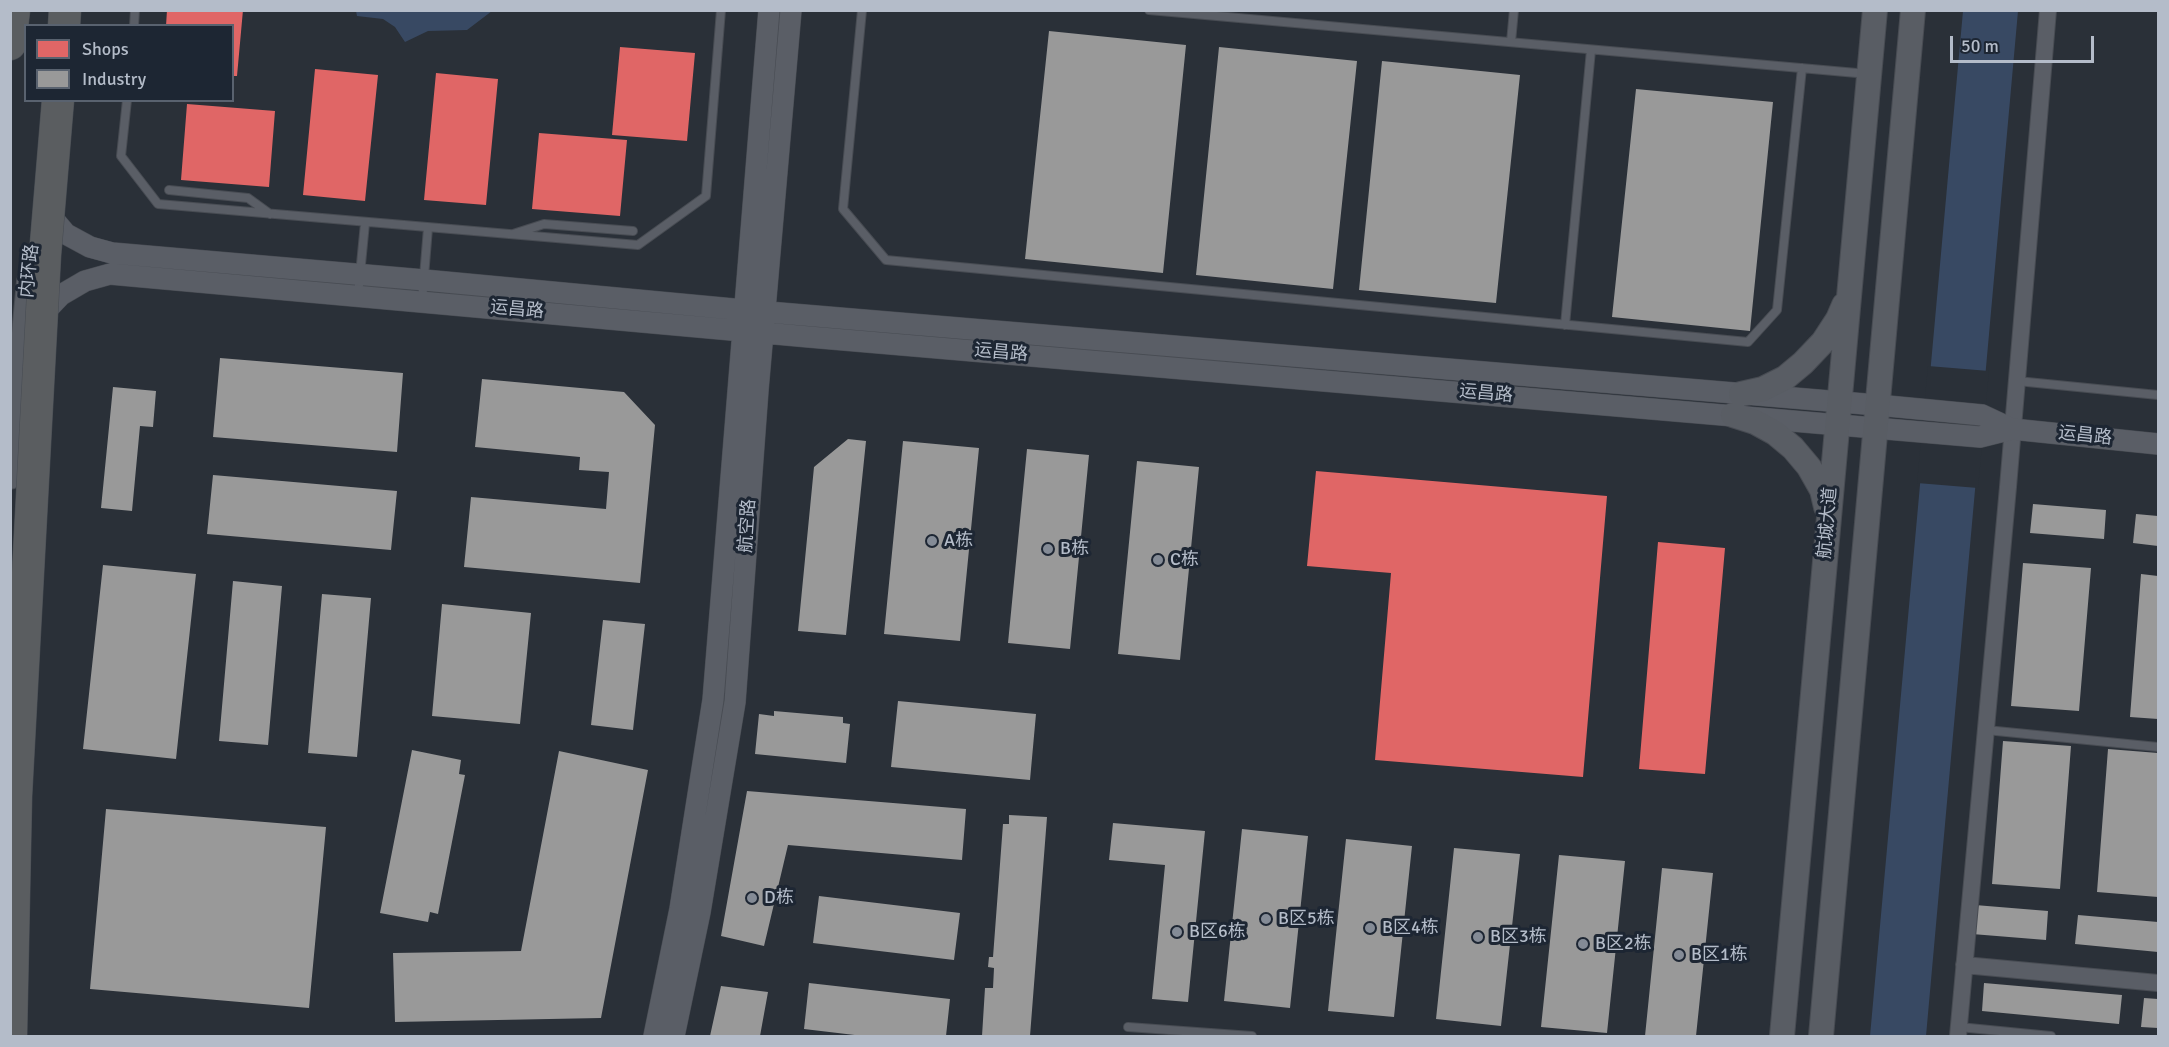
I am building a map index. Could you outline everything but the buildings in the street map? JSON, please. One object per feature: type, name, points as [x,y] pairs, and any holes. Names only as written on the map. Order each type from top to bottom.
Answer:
[{"type":"highway","points":[[10,44],[14,10]]},
{"type":"highway","points":[[10,1036],[16,796],[45,255],[57,102]]},
{"type":"main road","name":"航城大道","points":[[1782,1036],[1875,10]]},
{"type":"main road","points":[[1821,1036],[1913,10]]},
{"type":"main road","name":"内环路","points":[[10,477],[47,102]]},
{"type":"main road","points":[[1828,521],[1822,490],[1809,467],[1793,448],[1775,433],[1755,422],[1737,405],[1785,378],[1803,363],[1823,342],[1838,319],[1849,294]]},
{"type":"street","name":"航空路","points":[[674,1036],[702,902],[735,702],[750,325],[769,10]]},
{"type":"street","points":[[765,312],[791,10]]},
{"type":"street","points":[[1958,1032],[2048,10]]},
{"type":"street","name":"运昌路","points":[[38,188],[50,215],[66,234],[90,247],[112,253],[424,280],[750,325],[765,312],[1737,405]]},
{"type":"street","name":"运昌路","points":[[23,349],[41,316],[61,296],[85,281],[110,274],[358,296],[750,325],[1876,416],[1907,409],[1982,415],[2012,429],[2158,444]]},
{"type":"street","name":"航空路","points":[[654,1036],[682,898],[713,700],[750,325]]},
{"type":"street","name":"运昌路","points":[[1876,416],[1903,430],[1980,437],[2012,429]]},
{"type":"street","points":[[1964,966],[2158,983]]},
{"type":"lane","points":[[126,102],[121,156],[158,204],[638,245],[706,196],[721,10]]},
{"type":"lane","points":[[861,10],[843,209],[886,260],[1748,342],[1777,310],[1802,68]]},
{"type":"lane","points":[[1149,10],[1869,74]]},
{"type":"lane","points":[[1511,42],[1514,10]]},
{"type":"lane","points":[[1565,325],[1591,50]]},
{"type":"lane","points":[[169,190],[248,198],[271,214]]},
{"type":"lane","points":[[358,296],[365,223]]},
{"type":"lane","points":[[510,235],[544,224],[633,231]]},
{"type":"lane","points":[[422,301],[429,228]]},
{"type":"lane","points":[[2017,381],[2158,395]]},
{"type":"lane","points":[[1986,730],[2158,747]]},
{"type":"lane","points":[[1128,1027],[1252,1036]]},
{"type":"lane","points":[[1958,1032],[2051,1036]]},
{"type":"water","points":[[356,10],[492,11],[467,30],[428,31],[405,42],[395,27],[383,19],[357,16]]},
{"type":"water","points":[[1963,11],[2018,11],[1926,1036],[1870,1036]]},
{"type":"pier","points":[[1928,366],[1989,371],[1978,488],[1917,483]]},
{"type":"place","name":"A栋","points":[[932,541]]},
{"type":"place","name":"B栋","points":[[1048,549]]},
{"type":"place","name":"C栋","points":[[1158,560]]},
{"type":"place","name":"D栋","points":[[752,898]]},
{"type":"place","name":"B区5栋","points":[[1266,919]]},
{"type":"place","name":"B区4栋","points":[[1370,928]]},
{"type":"place","name":"B区6栋","points":[[1177,932]]},
{"type":"place","name":"B区3栋","points":[[1478,937]]},
{"type":"place","name":"B区2栋","points":[[1583,944]]},
{"type":"place","name":"B区1栋","points":[[1679,955]]}]
